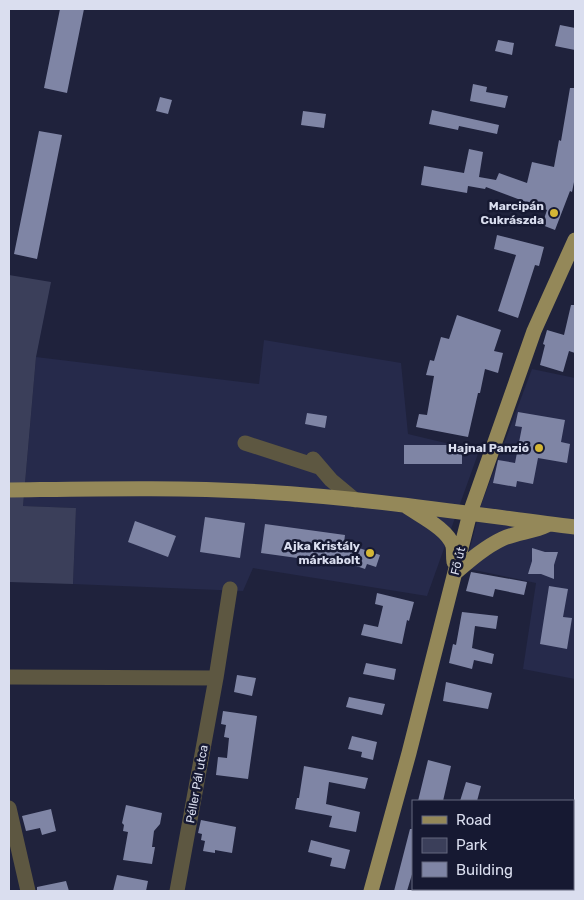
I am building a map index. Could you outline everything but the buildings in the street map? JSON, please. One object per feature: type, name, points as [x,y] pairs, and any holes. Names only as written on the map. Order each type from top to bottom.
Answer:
[{"type":"main road","name":"Fő út","points":[[371,891],[409,753],[470,512],[534,331],[575,240]]},
{"type":"main road","points":[[9,490],[180,489],[264,492],[470,512],[575,527]]},
{"type":"main road","points":[[405,505],[434,523],[444,532],[452,544],[455,573]]},
{"type":"main road","points":[[455,573],[470,560],[502,539],[550,524]]},
{"type":"street","points":[[245,443],[316,463],[331,480],[355,500]]},
{"type":"street","name":"Péller Pál utca","points":[[177,891],[216,678],[230,589]]},
{"type":"street","points":[[9,677],[216,678]]},
{"type":"street","points":[[9,808],[28,891]]},
{"type":"shaded area","points":[[264,340],[401,363],[408,434],[479,451],[427,596],[253,568],[243,591],[73,584],[76,508],[23,506],[36,357],[259,384]]},
{"type":"shaded area","points":[[532,369],[575,378],[575,679],[523,669],[536,583],[465,568],[481,505]]},
{"type":"green space","points":[[9,275],[51,282],[36,357],[23,506],[76,508],[73,584],[9,582]]},
{"type":"place","name":"Marcipán Cukrászda","points":[[554,213]]},
{"type":"place","name":"Hajnal Panzió","points":[[539,448]]},
{"type":"place","name":"Ajka Kristály márkabolt","points":[[370,553]]}]
